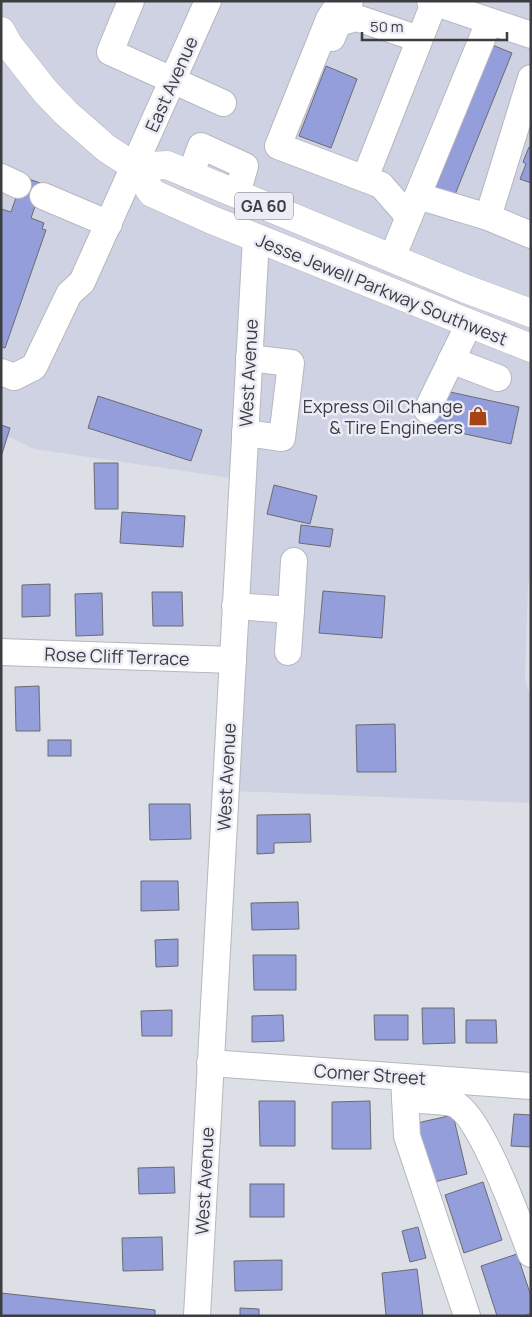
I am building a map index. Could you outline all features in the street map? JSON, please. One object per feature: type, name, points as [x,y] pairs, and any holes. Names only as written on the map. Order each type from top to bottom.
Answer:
[{"type":"main road","name":"Jesse Jewell Parkway Southwest","points":[[1,31],[8,44],[40,85],[66,113],[106,148],[134,167],[152,193],[256,238],[531,348]]},
{"type":"main road","name":"Jesse Jewell Parkway Southwest","points":[[134,167],[167,165],[466,289],[531,313]]},
{"type":"main road","points":[[475,327],[496,345],[531,369]]},
{"type":"street","points":[[131,1],[110,52],[223,103]]},
{"type":"street","name":"East Avenue","points":[[1,372],[14,377],[34,367],[69,294],[82,282],[110,224],[208,1]]},
{"type":"street","points":[[280,140],[329,19],[338,6],[350,1]]},
{"type":"street","points":[[356,1],[427,17]]},
{"type":"street","points":[[280,140],[298,124],[338,23],[357,18],[427,17],[489,22],[531,35]]},
{"type":"street","points":[[373,182],[427,17]]},
{"type":"street","points":[[392,258],[489,22]]},
{"type":"street","points":[[488,218],[531,78]]},
{"type":"street","points":[[280,140],[373,182],[416,199],[488,218],[531,235]]},
{"type":"street","points":[[43,196],[110,224]]},
{"type":"street","name":"West Avenue","points":[[197,1316],[256,238]]},
{"type":"street","points":[[427,410],[452,360],[475,327]]},
{"type":"street","points":[[245,433],[282,438],[291,363],[249,358]]},
{"type":"street","points":[[452,360],[498,378]]},
{"type":"street","points":[[288,652],[294,561]]},
{"type":"street","points":[[235,606],[290,610]]},
{"type":"street","name":"Rose Cliff Terrace","points":[[1,652],[233,660]]},
{"type":"street","name":"Comer Street","points":[[210,1063],[404,1088],[531,1086]]},
{"type":"street","points":[[467,1316],[407,1136],[404,1088],[457,1104],[474,1121],[531,1254]]},
{"type":"shaded area","points":[[1,1],[531,1],[531,576],[528,585],[525,679],[531,698],[531,803],[233,791],[245,480],[34,449],[1,433]]},
{"type":"building","points":[[490,44],[512,53],[454,197],[432,188]]},
{"type":"building","points":[[326,66],[357,79],[331,148],[299,136]]},
{"type":"building","points":[[529,147],[531,147],[531,183],[520,179],[526,164],[523,162]]},
{"type":"building","points":[[23,177],[43,184],[31,218],[44,223],[42,229],[46,230],[5,348],[1,347],[1,209],[11,212]]},
{"type":"building","points":[[441,390],[519,407],[511,444],[433,427]]},
{"type":"building","points":[[98,396],[202,430],[191,461],[88,428]]},
{"type":"building","points":[[1,425],[10,428],[1,457]]},
{"type":"building","points":[[94,463],[118,463],[118,509],[95,509]]},
{"type":"building","points":[[274,485],[317,496],[310,524],[267,514]]},
{"type":"building","points":[[122,512],[185,516],[183,547],[120,543]]},
{"type":"building","points":[[301,525],[333,529],[330,547],[299,543]]},
{"type":"building","points":[[50,584],[50,616],[22,617],[22,585]]},
{"type":"building","points":[[323,591],[385,596],[382,638],[319,633]]},
{"type":"building","points":[[152,592],[182,592],[183,626],[153,626]]},
{"type":"building","points":[[102,593],[103,635],[76,636],[75,594]]},
{"type":"building","points":[[39,686],[40,731],[16,731],[15,687]]},
{"type":"building","points":[[395,724],[396,772],[357,772],[356,725]]},
{"type":"building","points":[[48,740],[71,740],[71,756],[48,756]]},
{"type":"building","points":[[149,804],[190,804],[191,839],[150,840]]},
{"type":"building","points":[[310,814],[311,842],[274,843],[274,853],[257,854],[257,815]]},
{"type":"building","points":[[141,881],[178,881],[179,910],[141,911]]},
{"type":"building","points":[[298,902],[299,929],[252,930],[251,903]]},
{"type":"building","points":[[178,939],[178,966],[156,967],[155,940]]},
{"type":"building","points":[[253,955],[296,955],[296,990],[254,990]]},
{"type":"building","points":[[422,1008],[454,1008],[455,1043],[423,1044]]},
{"type":"building","points":[[172,1010],[172,1036],[142,1036],[141,1011]]},
{"type":"building","points":[[283,1015],[284,1041],[252,1042],[252,1016]]},
{"type":"building","points":[[374,1015],[408,1015],[408,1040],[375,1040]]},
{"type":"building","points":[[466,1020],[496,1020],[497,1043],[466,1043]]},
{"type":"building","points":[[259,1101],[295,1101],[295,1146],[260,1146]]},
{"type":"building","points":[[370,1101],[371,1149],[332,1149],[332,1102]]},
{"type":"building","points":[[514,1114],[531,1115],[531,1147],[511,1146]]},
{"type":"building","points":[[453,1115],[467,1174],[430,1183],[417,1123]]},
{"type":"building","points":[[174,1167],[175,1193],[139,1194],[138,1168]]},
{"type":"building","points":[[483,1182],[502,1240],[464,1253],[445,1195]]},
{"type":"building","points":[[250,1184],[284,1184],[284,1217],[250,1217]]},
{"type":"building","points":[[418,1227],[426,1258],[410,1262],[402,1231]]},
{"type":"building","points":[[162,1237],[163,1270],[123,1271],[122,1238]]},
{"type":"building","points":[[517,1254],[531,1296],[531,1313],[524,1316],[497,1316],[481,1266]]},
{"type":"building","points":[[282,1260],[282,1290],[235,1291],[234,1261]]},
{"type":"building","points":[[417,1269],[423,1316],[386,1316],[382,1273]]},
{"type":"building","points":[[1,1293],[155,1310],[155,1316],[1,1316]]},
{"type":"building","points":[[240,1308],[259,1309],[259,1316],[240,1316]]},
{"type":"place","name":"Express Oil Change & Tire Engineers","points":[[478,416]]}]
